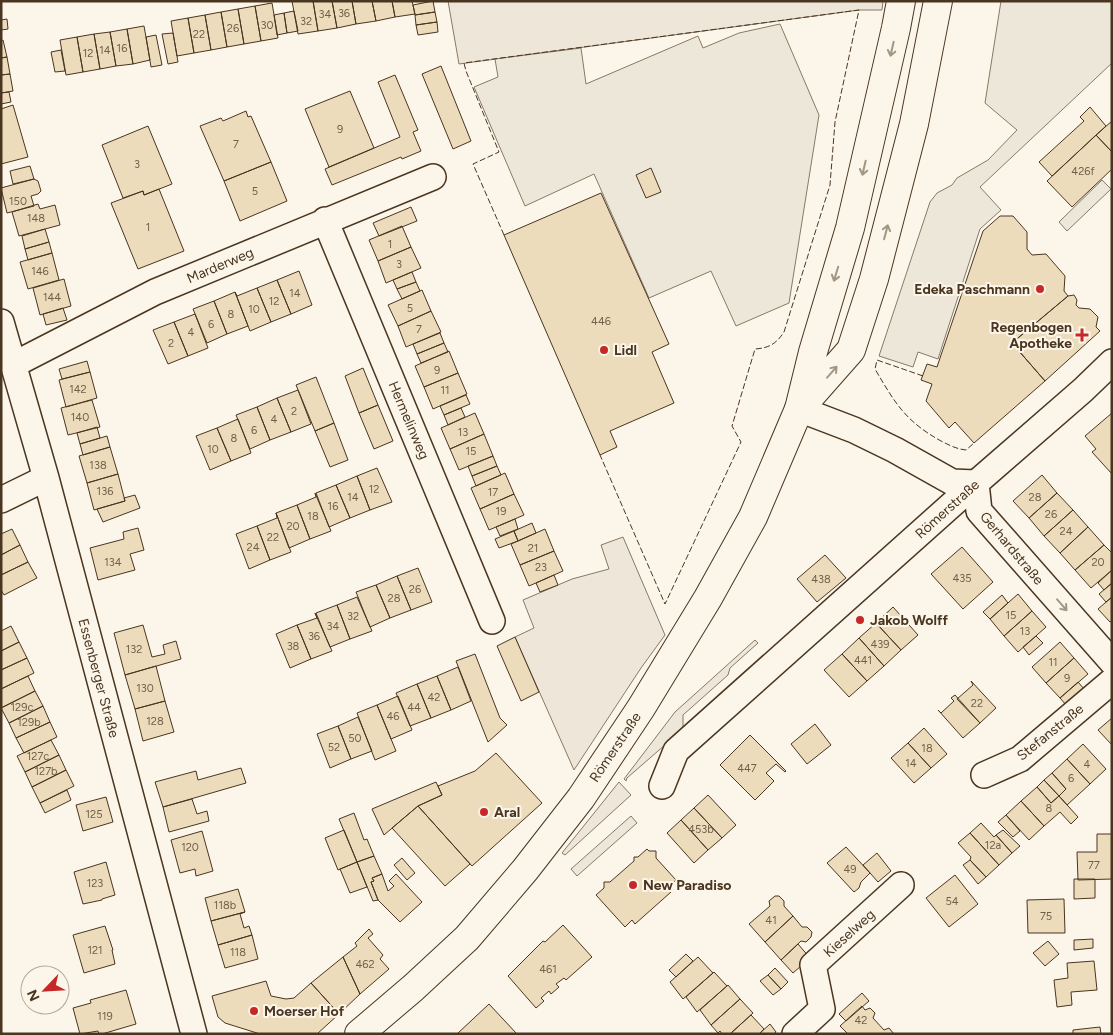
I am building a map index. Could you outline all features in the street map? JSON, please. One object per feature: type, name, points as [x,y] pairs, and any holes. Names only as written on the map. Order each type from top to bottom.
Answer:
[{"type":"main road","points":[[799,409],[813,352],[850,228],[901,1]]},
{"type":"main road","points":[[799,409],[851,350],[874,279],[914,124],[938,1]]},
{"type":"main road","name":"Römerstraße","points":[[358,1034],[413,988],[467,938],[525,870],[575,805],[641,708],[708,598],[753,516],[799,409]]},
{"type":"street","name":"Marderweg","points":[[13,365],[155,292],[325,220],[433,177]]},
{"type":"street","name":"Hermelinweg","points":[[325,220],[492,621]]},
{"type":"street","name":"Essenberger Straße","points":[[1,322],[46,478],[194,1034]]},
{"type":"street","name":"Römerstraße","points":[[662,786],[676,752],[976,483],[1083,390],[1112,362]]},
{"type":"street","points":[[799,409],[854,430],[895,450],[952,482],[976,483]]},
{"type":"street","points":[[1,500],[46,478]]},
{"type":"street","name":"Gerhardstraße","points":[[976,483],[979,511],[1112,662]]},
{"type":"street","name":"Stefanstraße","points":[[984,775],[1020,759],[1112,681]]},
{"type":"street","name":"Kieselweg","points":[[795,1034],[822,1009],[813,965],[901,885]]},
{"type":"shaded area","points":[[448,1],[883,1],[882,10],[859,10],[459,64]]},
{"type":"shaded area","points":[[1001,1],[1112,1],[1112,63],[980,187],[1001,210],[980,229],[938,359],[918,352],[913,367],[879,356],[930,202],[937,193],[952,185],[957,178],[988,160],[1017,130],[985,103]]},
{"type":"shaded area","points":[[780,24],[819,115],[789,303],[736,326],[711,271],[649,298],[594,174],[525,206],[474,87],[498,77],[495,59],[581,48],[586,84],[698,36],[703,48],[739,33]]},
{"type":"shaded area","points":[[1102,180],[1111,189],[1067,231],[1059,222]]},
{"type":"shaded area","points":[[623,537],[665,635],[574,770],[515,637],[534,628],[523,600],[572,579],[609,569],[601,545]]},
{"type":"shaded area","points":[[755,640],[758,643],[730,668],[728,675],[683,715],[683,728],[681,731],[627,778],[626,781],[624,779],[675,712]]},
{"type":"shaded area","points":[[619,782],[631,795],[565,855],[562,853]]},
{"type":"shaded area","points":[[631,816],[637,823],[577,876],[571,869]]},
{"type":"building","points":[[292,1],[313,1],[318,31],[298,34]]},
{"type":"building","points":[[313,1],[332,1],[337,28],[318,31]]},
{"type":"building","points":[[332,1],[352,1],[356,24],[337,28]]},
{"type":"building","points":[[352,1],[372,1],[376,21],[356,24]]},
{"type":"building","points":[[372,1],[392,1],[395,17],[376,21]]},
{"type":"building","points":[[392,1],[412,1],[415,14],[395,17]]},
{"type":"building","points":[[433,1],[435,12],[415,15],[413,5]]},
{"type":"building","points":[[272,3],[278,38],[261,41],[255,6]]},
{"type":"building","points":[[255,6],[261,41],[244,44],[238,9]]},
{"type":"building","points":[[238,9],[244,44],[227,47],[221,12]]},
{"type":"building","points":[[294,11],[298,31],[287,33],[284,13]]},
{"type":"building","points":[[221,12],[227,47],[211,50],[205,15]]},
{"type":"building","points":[[435,12],[437,22],[416,25],[415,15]]},
{"type":"building","points":[[284,13],[287,33],[277,35],[274,15]]},
{"type":"building","points":[[205,15],[211,50],[194,53],[188,18]]},
{"type":"building","points":[[188,18],[194,53],[177,56],[171,21]]},
{"type":"building","points":[[7,19],[8,29],[1,30],[1,20]]},
{"type":"building","points":[[437,22],[438,32],[418,35],[416,25]]},
{"type":"building","points":[[144,26],[150,60],[133,64],[127,29]]},
{"type":"building","points":[[127,29],[133,64],[116,66],[110,32]]},
{"type":"building","points":[[110,32],[116,66],[100,69],[94,34]]},
{"type":"building","points":[[173,33],[178,62],[168,64],[162,34]]},
{"type":"building","points":[[94,34],[100,69],[83,72],[77,37]]},
{"type":"building","points":[[156,35],[162,65],[151,67],[146,37]]},
{"type":"building","points":[[77,37],[83,72],[66,75],[60,40]]},
{"type":"building","points":[[3,40],[7,57],[1,58],[1,41]]},
{"type":"building","points":[[61,50],[65,71],[55,72],[51,52]]},
{"type":"building","points":[[7,57],[10,74],[1,75],[1,58]]},
{"type":"building","points":[[441,66],[471,141],[453,149],[422,74]]},
{"type":"building","points":[[10,74],[13,91],[1,93],[1,75]]},
{"type":"building","points":[[395,75],[418,130],[413,132],[421,151],[402,159],[401,157],[332,185],[325,169],[400,137],[378,82]]},
{"type":"building","points":[[350,91],[374,148],[329,167],[305,109]]},
{"type":"building","points":[[9,92],[11,102],[1,104],[1,93]]},
{"type":"building","points":[[13,105],[28,157],[1,164],[1,109]]},
{"type":"building","points":[[1090,107],[1106,126],[1052,176],[1039,162],[1084,121],[1080,117]]},
{"type":"building","points":[[246,111],[248,117],[251,116],[271,162],[224,181],[200,126],[221,118],[223,121]]},
{"type":"building","points":[[1112,121],[1112,152],[1096,135]]},
{"type":"building","points":[[148,126],[172,184],[144,195],[143,191],[123,198],[102,145]]},
{"type":"building","points":[[1096,135],[1112,152],[1112,169],[1072,207],[1047,181]]},
{"type":"building","points":[[271,162],[287,201],[240,221],[224,181]]},
{"type":"building","points":[[30,166],[34,179],[13,184],[10,171]]},
{"type":"building","points":[[651,168],[661,192],[646,198],[636,175]]},
{"type":"building","points":[[34,179],[38,181],[41,191],[31,196],[34,206],[7,213],[1,188]]},
{"type":"building","points":[[159,189],[184,251],[138,269],[111,203],[143,191],[144,195]]},
{"type":"building","points":[[601,193],[669,344],[652,352],[674,403],[610,431],[617,447],[600,455],[504,235]]},
{"type":"building","points":[[38,204],[40,209],[55,205],[60,225],[19,236],[12,212]]},
{"type":"building","points":[[411,207],[417,221],[379,236],[373,223]]},
{"type":"building","points":[[1000,216],[1013,216],[1027,232],[1027,249],[1032,255],[1046,254],[1065,276],[1064,291],[1068,296],[1012,343],[1045,381],[974,443],[955,422],[949,428],[926,401],[932,384],[921,380],[927,364],[937,367],[983,231]]},
{"type":"building","points":[[402,226],[411,247],[378,261],[369,240]]},
{"type":"building","points":[[45,229],[49,242],[25,249],[22,236]]},
{"type":"building","points":[[49,242],[52,253],[28,260],[25,249]]},
{"type":"building","points":[[411,247],[421,268],[386,283],[378,261]]},
{"type":"building","points":[[52,253],[59,280],[28,289],[20,262]]},
{"type":"building","points":[[299,271],[312,305],[291,314],[277,280]]},
{"type":"building","points":[[412,272],[416,282],[397,289],[393,280]]},
{"type":"building","points":[[64,279],[71,306],[40,315],[33,288]]},
{"type":"building","points":[[277,280],[291,314],[271,322],[257,288]]},
{"type":"building","points":[[416,282],[420,291],[402,299],[397,289]]},
{"type":"building","points":[[257,288],[271,322],[250,331],[235,292],[237,296]]},
{"type":"building","points":[[422,290],[431,311],[398,326],[388,305]]},
{"type":"building","points":[[235,292],[248,326],[227,334],[214,301]]},
{"type":"building","points":[[1074,295],[1077,300],[1076,305],[1079,308],[1090,309],[1098,317],[1096,327],[1100,331],[1045,381],[1012,343],[1068,296]]},
{"type":"building","points":[[214,301],[227,334],[207,343],[193,309]]},
{"type":"building","points":[[63,308],[67,320],[46,325],[43,314]]},
{"type":"building","points":[[431,311],[441,332],[406,347],[398,326]]},
{"type":"building","points":[[195,314],[208,348],[188,356],[174,322]]},
{"type":"building","points":[[174,322],[188,356],[168,364],[153,330]]},
{"type":"building","points":[[440,333],[444,343],[417,354],[413,344]]},
{"type":"building","points":[[444,343],[448,352],[421,363],[417,354]]},
{"type":"building","points":[[449,351],[458,373],[424,387],[415,366]]},
{"type":"building","points":[[87,361],[90,372],[62,379],[59,369]]},
{"type":"building","points":[[363,368],[378,405],[359,413],[345,376]]},
{"type":"building","points":[[90,372],[97,398],[66,407],[59,380]]},
{"type":"building","points":[[458,373],[467,394],[433,409],[424,387]]},
{"type":"building","points":[[316,377],[334,423],[315,431],[296,385]]},
{"type":"building","points":[[298,390],[311,424],[291,432],[277,398]]},
{"type":"building","points":[[466,395],[470,404],[444,415],[440,406]]},
{"type":"building","points":[[277,398],[291,432],[270,440],[257,407]]},
{"type":"building","points":[[92,400],[100,427],[68,435],[61,408]]},
{"type":"building","points":[[378,405],[393,441],[374,449],[359,413]]},
{"type":"building","points":[[257,407],[270,440],[250,449],[236,415]]},
{"type":"building","points":[[461,408],[465,417],[448,425],[444,415]]},
{"type":"building","points":[[475,413],[484,434],[450,449],[441,428]]},
{"type":"building","points":[[1112,413],[1112,474],[1092,452],[1096,449],[1085,436]]},
{"type":"building","points":[[238,419],[251,453],[231,461],[217,428]]},
{"type":"building","points":[[334,423],[348,460],[330,467],[315,431]]},
{"type":"building","points":[[97,427],[100,438],[80,444],[77,433]]},
{"type":"building","points":[[217,428],[231,461],[210,470],[196,436]]},
{"type":"building","points":[[484,434],[493,456],[459,470],[450,449]]},
{"type":"building","points":[[107,436],[110,447],[83,455],[80,444]]},
{"type":"building","points":[[110,447],[118,474],[87,483],[79,456]]},
{"type":"building","points":[[493,456],[497,466],[472,476],[468,466]]},
{"type":"building","points":[[497,466],[501,475],[476,486],[472,476]]},
{"type":"building","points":[[377,468],[392,502],[370,510],[357,476]]},
{"type":"building","points":[[505,473],[514,494],[480,509],[471,488]]},
{"type":"building","points":[[118,474],[125,501],[94,510],[87,483]]},
{"type":"building","points":[[1042,475],[1057,493],[1029,518],[1013,501]]},
{"type":"building","points":[[357,476],[370,510],[350,518],[336,485]]},
{"type":"building","points":[[336,485],[350,518],[329,527],[316,493]]},
{"type":"building","points":[[315,493],[331,531],[310,539],[297,505],[316,497]]},
{"type":"building","points":[[1057,493],[1073,510],[1044,536],[1029,518]]},
{"type":"building","points":[[514,494],[524,515],[489,530],[480,509]]},
{"type":"building","points":[[135,495],[140,508],[103,522],[97,509],[125,501],[124,498]]},
{"type":"building","points":[[297,505],[310,539],[289,548],[276,513]]},
{"type":"building","points":[[1073,510],[1088,527],[1060,553],[1044,536]]},
{"type":"building","points":[[276,513],[291,552],[270,560],[257,526],[277,518]]},
{"type":"building","points":[[515,519],[518,529],[500,536],[496,527]]},
{"type":"building","points":[[532,523],[536,533],[518,541],[514,531]]},
{"type":"building","points":[[257,526],[270,560],[249,569],[236,534]]},
{"type":"building","points":[[1088,527],[1104,545],[1075,570],[1060,553]]},
{"type":"building","points":[[138,528],[144,550],[130,554],[135,570],[98,580],[90,548],[124,539],[123,532]]},
{"type":"building","points":[[12,529],[20,545],[1,555],[1,534]]},
{"type":"building","points":[[545,529],[554,551],[520,565],[511,544]]},
{"type":"building","points":[[514,531],[518,541],[499,548],[495,539]]},
{"type":"building","points":[[20,545],[28,562],[1,575],[1,555]]},
{"type":"building","points":[[1104,545],[1112,553],[1112,570],[1091,588],[1075,570]]},
{"type":"building","points":[[962,547],[993,582],[963,609],[931,574]]},
{"type":"building","points":[[554,551],[563,571],[529,586],[520,565]]},
{"type":"building","points":[[825,555],[846,578],[817,602],[797,579]]},
{"type":"building","points":[[28,562],[37,578],[4,595],[1,590],[1,575]]},
{"type":"building","points":[[418,568],[432,602],[411,610],[397,576]]},
{"type":"building","points":[[1112,570],[1112,583],[1104,590],[1098,583]]},
{"type":"building","points":[[554,575],[558,585],[540,592],[536,583]]},
{"type":"building","points":[[397,576],[411,610],[390,618],[376,585]]},
{"type":"building","points":[[1112,583],[1112,597],[1106,602],[1099,594]]},
{"type":"building","points":[[376,585],[390,618],[370,627],[356,592]]},
{"type":"building","points":[[1018,594],[1032,611],[1004,636],[990,619]]},
{"type":"building","points":[[1002,595],[1008,603],[990,619],[983,612]]},
{"type":"building","points":[[357,597],[372,631],[350,639],[337,605]]},
{"type":"building","points":[[1112,597],[1112,621],[1110,622],[1098,609]]},
{"type":"building","points":[[337,605],[350,639],[330,647],[316,613]]},
{"type":"building","points":[[893,607],[918,635],[901,650],[876,623]]},
{"type":"building","points":[[1032,611],[1046,627],[1018,652],[1004,636]]},
{"type":"building","points":[[315,613],[332,651],[311,659],[297,625],[317,618]]},
{"type":"building","points":[[876,623],[901,650],[884,666],[859,638]]},
{"type":"building","points":[[143,625],[152,657],[165,654],[163,645],[176,641],[181,659],[125,675],[114,633]]},
{"type":"building","points":[[297,625],[311,659],[290,668],[276,634]]},
{"type":"building","points":[[11,626],[19,642],[1,651],[1,631]]},
{"type":"building","points":[[1036,636],[1043,643],[1029,655],[1023,647]]},
{"type":"building","points":[[515,637],[539,692],[521,701],[497,646]]},
{"type":"building","points":[[859,638],[884,666],[867,681],[842,654]]},
{"type":"building","points":[[19,642],[27,658],[1,670],[1,651]]},
{"type":"building","points":[[1060,642],[1074,658],[1046,683],[1032,667]]},
{"type":"building","points":[[475,654],[500,718],[507,725],[488,742],[456,661]]},
{"type":"building","points":[[842,654],[867,681],[849,697],[824,670]]},
{"type":"building","points":[[27,658],[34,673],[1,689],[1,670]]},
{"type":"building","points":[[1074,658],[1088,674],[1060,698],[1046,683]]},
{"type":"building","points":[[156,666],[165,701],[135,709],[125,675]]},
{"type":"building","points":[[458,667],[471,701],[451,710],[437,676]]},
{"type":"building","points":[[28,676],[35,691],[1,708],[1,689]]},
{"type":"building","points":[[437,676],[451,710],[431,718],[417,684]]},
{"type":"building","points":[[971,681],[996,708],[980,723],[957,699],[973,685]]},
{"type":"building","points":[[1078,682],[1085,690],[1067,706],[1060,698]]},
{"type":"building","points":[[417,684],[431,718],[410,726],[396,693]]},
{"type":"building","points":[[35,691],[43,706],[9,723],[1,708]]},
{"type":"building","points":[[955,695],[980,723],[963,738],[938,710],[941,713],[954,701],[951,698]]},
{"type":"building","points":[[398,696],[412,730],[391,739],[377,705]]},
{"type":"building","points":[[165,701],[174,732],[143,741],[135,709]]},
{"type":"building","points":[[377,705],[396,751],[375,760],[357,713]]},
{"type":"building","points":[[43,706],[50,722],[16,738],[9,723]]},
{"type":"building","points":[[358,717],[372,751],[351,759],[338,726]]},
{"type":"building","points":[[1112,718],[1112,745],[1098,730]]},
{"type":"building","points":[[50,722],[57,737],[24,753],[16,738]]},
{"type":"building","points":[[815,724],[831,745],[807,764],[791,744]]},
{"type":"building","points":[[338,726],[351,759],[330,768],[317,734]]},
{"type":"building","points":[[924,728],[947,754],[931,768],[908,743]]},
{"type":"building","points":[[750,735],[786,771],[776,764],[766,773],[774,781],[755,800],[720,765]]},
{"type":"building","points":[[51,740],[59,755],[25,772],[17,756]]},
{"type":"building","points":[[908,743],[931,768],[914,783],[891,758]]},
{"type":"building","points":[[1083,744],[1106,769],[1090,784],[1067,759]]},
{"type":"building","points":[[496,753],[542,803],[472,866],[418,806],[442,795],[438,786],[475,771]]},
{"type":"building","points":[[59,755],[66,770],[32,787],[25,772]]},
{"type":"building","points":[[1067,759],[1090,784],[1067,805],[1059,796],[1066,789],[1052,773]]},
{"type":"building","points":[[241,768],[246,783],[163,807],[155,782],[196,771],[198,780]]},
{"type":"building","points":[[66,770],[74,786],[40,803],[32,787]]},
{"type":"building","points":[[1052,773],[1066,789],[1059,796],[1044,780]]},
{"type":"building","points":[[1044,780],[1059,796],[1051,803],[1037,787]]},
{"type":"building","points":[[436,782],[442,795],[418,806],[384,835],[372,809]]},
{"type":"building","points":[[1037,787],[1051,803],[1059,796],[1078,817],[1071,824],[1060,812],[1044,826],[1021,801]]},
{"type":"building","points":[[67,790],[71,800],[45,813],[40,803]]},
{"type":"building","points":[[708,795],[736,825],[722,838],[694,808]]},
{"type":"building","points":[[106,797],[113,822],[83,831],[76,805]]},
{"type":"building","points":[[192,799],[197,814],[207,811],[209,821],[169,832],[163,807]]},
{"type":"building","points":[[1021,801],[1044,826],[1029,840],[1006,815]]},
{"type":"building","points":[[418,806],[470,864],[445,886],[392,828]]},
{"type":"building","points":[[694,808],[722,838],[708,850],[681,820]]},
{"type":"building","points":[[354,813],[364,840],[367,839],[374,856],[357,862],[339,819]]},
{"type":"building","points":[[1006,815],[1020,831],[1013,837],[998,822]]},
{"type":"building","points":[[681,820],[708,850],[694,863],[667,833]]},
{"type":"building","points":[[981,823],[994,837],[996,835],[1012,853],[999,865],[970,833]]},
{"type":"building","points":[[344,830],[357,862],[338,870],[325,838]]},
{"type":"building","points":[[1003,830],[1020,846],[1012,853],[996,835]]},
{"type":"building","points":[[202,831],[213,871],[196,876],[195,869],[180,873],[171,840]]},
{"type":"building","points":[[970,833],[999,865],[986,877],[970,860],[971,857],[958,843]]},
{"type":"building","points":[[1097,834],[1112,834],[1112,879],[1078,880],[1077,852],[1097,852]]},
{"type":"building","points":[[846,847],[870,873],[854,892],[827,863]]},
{"type":"building","points":[[647,849],[649,851],[656,851],[656,858],[676,880],[667,888],[671,892],[635,924],[632,920],[625,927],[596,895],[604,888],[604,882],[610,882],[634,861],[634,857],[638,857]]},
{"type":"building","points":[[877,853],[891,871],[878,882],[863,865]]},
{"type":"building","points":[[374,856],[382,874],[372,878],[374,881],[371,882],[378,900],[373,901],[357,862]]},
{"type":"building","points":[[402,858],[415,873],[407,880],[394,865]]},
{"type":"building","points":[[970,860],[986,877],[978,884],[963,865]]},
{"type":"building","points":[[106,862],[115,895],[83,904],[74,872]]},
{"type":"building","points":[[357,862],[367,887],[350,893],[340,869]]},
{"type":"building","points":[[382,874],[388,891],[394,886],[389,881],[396,874],[422,902],[400,922],[378,900],[371,882],[374,881],[372,878]]},
{"type":"building","points":[[955,875],[978,904],[949,927],[926,898]]},
{"type":"building","points":[[1074,879],[1095,879],[1095,898],[1074,899]]},
{"type":"building","points":[[238,889],[245,912],[211,921],[205,898]]},
{"type":"building","points":[[775,896],[779,896],[784,901],[784,906],[793,916],[765,942],[749,924],[770,906],[769,901]]},
{"type":"building","points":[[1064,899],[1065,933],[1028,933],[1027,900]]},
{"type":"building","points":[[245,912],[240,914],[244,928],[249,926],[252,935],[218,945],[211,921]]},
{"type":"building","points":[[793,916],[802,927],[807,927],[812,932],[811,937],[806,942],[801,941],[781,960],[765,942]]},
{"type":"building","points":[[563,925],[592,957],[566,980],[564,978],[556,984],[559,987],[551,994],[549,991],[541,998],[544,1001],[536,1008],[508,976],[543,941],[545,942]]},
{"type":"building","points":[[105,926],[113,950],[115,964],[84,973],[73,935]]},
{"type":"building","points":[[369,929],[373,934],[368,938],[383,955],[380,959],[389,969],[360,994],[343,957],[357,946],[355,943]]},
{"type":"building","points":[[252,935],[258,959],[225,968],[218,945]]},
{"type":"building","points":[[1093,939],[1093,948],[1074,950],[1074,940]]},
{"type":"building","points":[[1048,941],[1059,954],[1045,966],[1033,953]]},
{"type":"building","points":[[798,944],[810,958],[793,973],[781,960]]},
{"type":"building","points":[[686,954],[693,961],[676,977],[669,970]]},
{"type":"building","points":[[343,957],[360,994],[339,1014],[311,983]]},
{"type":"building","points":[[698,957],[713,973],[683,999],[670,982]]},
{"type":"building","points":[[1094,961],[1097,990],[1071,992],[1072,1005],[1057,1007],[1054,980],[1068,978],[1067,963]]},
{"type":"building","points":[[775,968],[788,982],[781,989],[768,975]]},
{"type":"building","points":[[714,972],[727,986],[697,1012],[686,997]]},
{"type":"building","points":[[768,975],[781,989],[773,995],[760,981]]},
{"type":"building","points":[[266,981],[271,996],[286,999],[294,998],[311,983],[339,1014],[317,1034],[260,1034],[225,1023],[218,1017],[212,996]]},
{"type":"building","points":[[728,985],[740,999],[711,1025],[700,1010]]},
{"type":"building","points":[[126,990],[136,1024],[102,1034],[99,1034],[98,1031],[80,1034],[73,1008],[91,1003],[90,1000]]},
{"type":"building","points":[[862,993],[869,1001],[846,1021],[839,1014]]},
{"type":"building","points":[[740,999],[753,1013],[730,1034],[722,1034],[720,1031],[718,1033],[711,1025]]},
{"type":"building","points":[[489,1004],[517,1034],[457,1034]]},
{"type":"building","points":[[862,1006],[865,1010],[870,1008],[875,1013],[873,1018],[884,1030],[889,1028],[894,1034],[848,1034],[840,1026]]},
{"type":"building","points":[[751,1015],[764,1029],[759,1034],[730,1034]]},
{"type":"building","points":[[770,1024],[776,1032],[774,1034],[759,1034]]},
{"type":"building","points":[[1100,1027],[1101,1034],[1073,1034],[1073,1030]]},
{"type":"fence","points":[[504,235],[473,164],[499,152],[464,63],[859,10],[835,122],[830,185],[784,332],[772,345],[755,349],[732,426],[741,442],[665,604],[600,455]]},
{"type":"fence","points":[[923,376],[877,360],[875,369],[889,392],[902,410],[918,426],[956,448],[966,450],[974,443]]},
{"type":"place","name":"Edeka Paschmann","points":[[1040,289]]},
{"type":"place","name":"Regenbogen Apotheke","points":[[1082,335]]},
{"type":"place","name":"Lidl","points":[[604,350]]},
{"type":"place","name":"Jakob Wolff","points":[[860,620]]},
{"type":"place","name":"Aral","points":[[484,812]]},
{"type":"place","name":"New Paradiso","points":[[633,885]]},
{"type":"place","name":"Moerser Hof","points":[[254,1011]]}]
